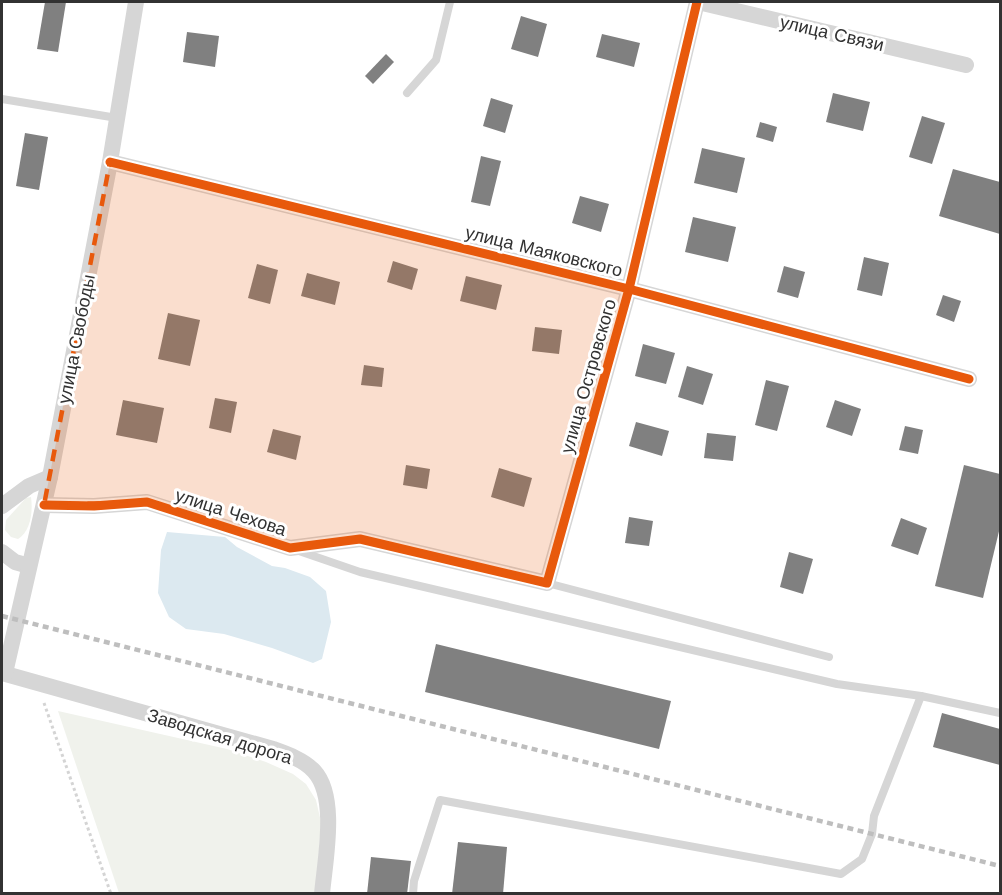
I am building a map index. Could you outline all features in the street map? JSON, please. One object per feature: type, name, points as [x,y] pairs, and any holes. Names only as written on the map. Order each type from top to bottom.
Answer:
[{"type":"street","name":"улица Свободы","points":[[3,673],[50,477],[110,162],[136,2]]},
{"type":"street","name":"улица Связи","points":[[698,2],[966,65]]},
{"type":"street","name":"улица Островского","points":[[547,583],[629,289],[698,2]]},
{"type":"street","name":"улица Маяковского","points":[[110,162],[629,289],[969,379]]},
{"type":"street","points":[[2,506],[29,486],[50,477]]},
{"type":"street","name":"улица Чехова","points":[[44,505],[94,506],[147,502],[290,548],[360,539],[547,583]]},
{"type":"street","points":[[2,552],[15,562],[29,566]]},
{"type":"street","name":"Заводская дорога","points":[[3,673],[273,749],[294,757],[314,771],[326,791],[328,820],[322,894]]},
{"type":"lane","points":[[407,93],[436,60],[450,2]]},
{"type":"lane","points":[[2,99],[117,118]]},
{"type":"lane","points":[[290,548],[360,572],[837,684],[921,696],[1000,712]]},
{"type":"lane","points":[[547,583],[830,657]]},
{"type":"lane","points":[[413,894],[414,880],[441,800],[841,874],[862,859],[872,834],[874,816],[921,696]]},
{"type":"path","points":[[36,681],[111,894]]},
{"type":"highlighted area","points":[[110,162],[629,289],[547,583],[360,539],[290,548],[147,502],[44,505]]},
{"type":"shaded area","points":[[31,497],[32,508],[26,531],[18,539],[11,537],[5,530],[6,520],[26,498]]},
{"type":"shaded area","points":[[167,532],[225,537],[237,547],[272,566],[310,577],[326,591],[331,622],[322,659],[313,663],[224,634],[186,629],[169,617],[158,593],[161,550]]},
{"type":"shaded area","points":[[58,711],[227,749],[293,774],[306,784],[316,800],[321,822],[316,893],[119,893]]},
{"type":"building","points":[[45,2],[66,2],[58,52],[37,49]]},
{"type":"building","points":[[521,16],[547,24],[538,57],[511,49]]},
{"type":"building","points":[[187,32],[219,36],[215,67],[183,62]]},
{"type":"building","points":[[602,34],[640,43],[634,67],[596,57]]},
{"type":"building","points":[[386,54],[394,62],[373,84],[365,76]]},
{"type":"building","points":[[833,93],[870,102],[863,131],[826,122]]},
{"type":"building","points":[[491,98],[513,105],[505,133],[483,126]]},
{"type":"building","points":[[922,116],[945,123],[932,164],[909,157]]},
{"type":"building","points":[[760,122],[777,127],[773,142],[756,137]]},
{"type":"building","points":[[25,133],[48,137],[39,190],[16,186]]},
{"type":"building","points":[[702,148],[745,158],[737,193],[694,183]]},
{"type":"building","points":[[481,156],[501,161],[490,206],[471,202]]},
{"type":"building","points":[[953,169],[1000,182],[1000,234],[939,216]]},
{"type":"building","points":[[580,196],[609,204],[601,232],[572,223]]},
{"type":"building","points":[[693,217],[736,227],[728,262],[685,252]]},
{"type":"building","points":[[864,257],[889,263],[882,296],[857,290]]},
{"type":"building","points":[[393,261],[418,269],[412,290],[387,282]]},
{"type":"building","points":[[257,264],[278,270],[270,304],[248,298]]},
{"type":"building","points":[[784,266],[805,272],[798,298],[777,292]]},
{"type":"building","points":[[307,273],[340,282],[335,305],[301,296]]},
{"type":"building","points":[[466,276],[502,285],[496,310],[460,301]]},
{"type":"building","points":[[943,295],[961,301],[954,322],[936,315]]},
{"type":"building","points":[[168,313],[200,320],[190,366],[158,359]]},
{"type":"building","points":[[535,327],[562,330],[559,354],[532,351]]},
{"type":"building","points":[[643,344],[675,353],[666,384],[635,376]]},
{"type":"building","points":[[364,365],[384,368],[382,387],[361,385]]},
{"type":"building","points":[[687,366],[713,374],[703,405],[678,397]]},
{"type":"building","points":[[766,380],[789,386],[777,431],[755,425]]},
{"type":"building","points":[[215,398],[237,402],[231,433],[209,428]]},
{"type":"building","points":[[123,400],[164,408],[157,443],[116,435]]},
{"type":"building","points":[[835,400],[861,409],[852,436],[826,427]]},
{"type":"building","points":[[636,422],[669,431],[662,456],[629,446]]},
{"type":"building","points":[[905,426],[923,430],[918,454],[899,450]]},
{"type":"building","points":[[273,429],[301,436],[296,460],[267,452]]},
{"type":"building","points":[[707,433],[736,436],[733,461],[704,458]]},
{"type":"building","points":[[406,465],[430,469],[427,489],[403,485]]},
{"type":"building","points":[[964,465],[1000,474],[1000,527],[983,598],[935,586]]},
{"type":"building","points":[[499,468],[532,478],[524,507],[491,497]]},
{"type":"building","points":[[629,517],[653,521],[649,546],[625,543]]},
{"type":"building","points":[[901,518],[927,528],[918,555],[891,546]]},
{"type":"building","points":[[789,552],[813,559],[803,594],[780,587]]},
{"type":"building","points":[[436,644],[671,701],[659,749],[425,692]]},
{"type":"building","points":[[942,713],[1000,729],[1000,765],[933,747]]},
{"type":"building","points":[[458,842],[507,847],[503,894],[452,894]]},
{"type":"building","points":[[371,857],[411,861],[407,894],[367,894]]},
{"type":"railway","points":[[2,616],[1000,866]]},
{"type":"cycle path","points":[[44,505],[94,506],[147,502],[290,548],[360,539],[547,583],[629,289],[697,2]]},
{"type":"cycle path","points":[[110,162],[629,289],[969,379]]}]
